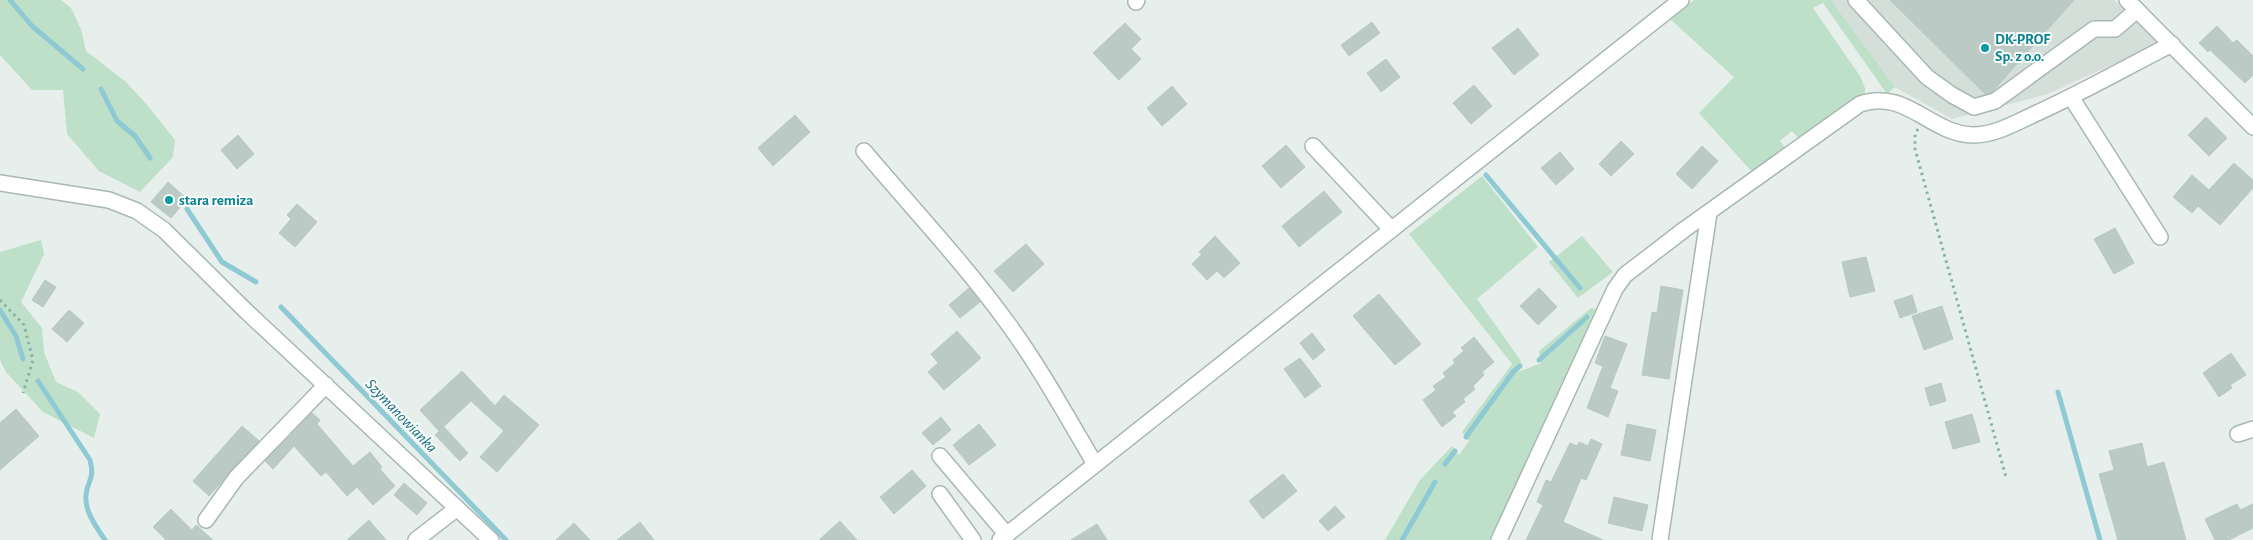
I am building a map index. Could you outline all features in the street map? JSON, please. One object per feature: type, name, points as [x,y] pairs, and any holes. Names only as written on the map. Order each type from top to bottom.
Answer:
[{"type":"street","points":[[940,456],[1004,537],[1681,0]]},
{"type":"street","points":[[1856,0],[1927,77],[1952,95],[1974,106],[1995,101],[2094,29],[2115,29],[2132,5],[2253,127]]},
{"type":"street","points":[[1499,540],[1620,281],[1685,229],[1860,104],[1873,100],[1900,104],[1950,131],[1973,135],[1997,131],[2071,97],[2172,44]]},
{"type":"street","points":[[2071,97],[2160,237]]},
{"type":"street","points":[[1313,146],[1391,229]]},
{"type":"street","points":[[864,151],[977,282],[1010,326],[1095,464]]},
{"type":"street","points":[[0,183],[108,200],[140,212],[164,230],[247,312],[491,540]]},
{"type":"street","points":[[1660,540],[1709,213]]},
{"type":"street","points":[[206,520],[236,478],[326,385]]},
{"type":"street","points":[[2238,434],[2253,429]]},
{"type":"street","points":[[940,494],[973,540]]},
{"type":"street","points":[[416,540],[456,509]]},
{"type":"path","points":[[1925,118],[1915,134],[1915,149],[2006,477]]},
{"type":"path","points":[[0,300],[24,325],[33,360],[23,394]]},
{"type":"shaded area","points":[[1831,0],[2114,0],[2162,42],[2048,94],[1952,119],[1895,87]]},
{"type":"green space","points":[[0,0],[61,0],[71,8],[81,29],[86,51],[126,82],[175,140],[173,157],[140,192],[99,171],[67,134],[63,90],[32,90],[0,55]]},
{"type":"green space","points":[[1694,0],[1831,0],[1895,87],[1887,94],[1823,3],[1813,8],[1860,76],[1865,88],[1865,97],[1800,140],[1792,131],[1780,141],[1786,149],[1753,173],[1699,113],[1734,77],[1670,19]]},
{"type":"green space","points":[[1482,176],[1538,247],[1477,299],[1521,361],[1518,372],[1541,363],[1539,351],[1591,308],[1600,310],[1493,540],[1385,540],[1420,480],[1452,446],[1459,455],[1469,441],[1462,432],[1512,364],[1409,234]]},
{"type":"green space","points":[[1582,236],[1613,272],[1578,298],[1549,262]]},
{"type":"green space","points":[[41,240],[44,254],[21,302],[42,328],[44,352],[56,382],[78,392],[100,414],[94,438],[43,412],[6,372],[0,360],[0,252]]},
{"type":"building","name":"DK-PROF Sp. z o.o.","points":[[1890,0],[2074,0],[1992,92],[1985,94]]},
{"type":"building","points":[[1372,22],[1380,33],[1349,56],[1341,45]]},
{"type":"building","points":[[1125,23],[1141,39],[1131,49],[1141,59],[1119,80],[1093,53]]},
{"type":"building","points":[[2217,26],[2233,43],[2237,40],[2253,56],[2253,75],[2245,83],[2210,50],[2208,52],[2199,43]]},
{"type":"building","points":[[1518,28],[1539,55],[1514,75],[1492,48]]},
{"type":"building","points":[[1386,59],[1400,77],[1381,92],[1367,73]]},
{"type":"building","points":[[1474,85],[1492,106],[1471,124],[1453,103]]},
{"type":"building","points":[[1172,86],[1187,104],[1162,126],[1147,108]]},
{"type":"building","points":[[795,115],[810,132],[773,166],[758,148]]},
{"type":"building","points":[[2206,117],[2227,138],[2209,156],[2188,135]]},
{"type":"building","points":[[238,135],[254,154],[237,169],[221,150]]},
{"type":"building","points":[[1621,141],[1634,154],[1611,176],[1599,164]]},
{"type":"building","points":[[1286,145],[1305,167],[1281,188],[1262,166]]},
{"type":"building","points":[[1702,146],[1718,161],[1692,189],[1676,174]]},
{"type":"building","points":[[1560,152],[1574,169],[1556,185],[1541,168]]},
{"type":"building","points":[[2234,163],[2253,180],[2253,188],[2220,225],[2198,206],[2192,213],[2173,197],[2192,175],[2209,190]]},
{"type":"building","name":"stara remiza","points":[[168,182],[187,199],[171,218],[151,202]]},
{"type":"building","points":[[1324,191],[1342,212],[1299,247],[1282,226]]},
{"type":"building","points":[[297,204],[317,222],[295,247],[279,233],[291,219],[287,215]]},
{"type":"building","points":[[2115,228],[2134,263],[2114,274],[2094,239]]},
{"type":"building","points":[[1215,236],[1240,263],[1224,278],[1217,271],[1207,280],[1192,264],[1202,254],[1199,252]]},
{"type":"building","points":[[1026,244],[1044,264],[1013,292],[994,271]]},
{"type":"building","points":[[1866,257],[1875,291],[1850,297],[1842,262]]},
{"type":"building","points":[[45,280],[56,287],[43,307],[32,300]]},
{"type":"building","points":[[1661,286],[1683,290],[1669,379],[1642,375],[1652,312],[1657,313]]},
{"type":"building","points":[[969,288],[980,302],[960,318],[949,305]]},
{"type":"building","points":[[1539,288],[1557,307],[1538,325],[1520,306]]},
{"type":"building","points":[[1379,294],[1421,344],[1395,365],[1353,316]]},
{"type":"building","points":[[1912,295],[1917,312],[1900,318],[1894,301]]},
{"type":"building","points":[[1942,306],[1953,339],[1924,350],[1912,316]]},
{"type":"building","points":[[69,310],[84,323],[67,342],[52,329]]},
{"type":"building","points":[[957,331],[981,358],[944,390],[928,372],[938,363],[931,354]]},
{"type":"building","points":[[1312,333],[1325,350],[1313,360],[1300,343]]},
{"type":"building","points":[[1605,336],[1627,344],[1610,388],[1618,391],[1608,417],[1587,408],[1603,366],[1595,363]]},
{"type":"building","points":[[1474,337],[1494,362],[1482,372],[1484,375],[1473,386],[1475,389],[1463,399],[1465,402],[1452,412],[1456,416],[1442,427],[1423,400],[1436,390],[1433,386],[1446,377],[1443,373],[1455,363],[1453,360],[1464,351],[1461,348]]},
{"type":"building","points":[[2231,353],[2246,375],[2230,385],[2232,388],[2219,397],[2203,373]]},
{"type":"building","points":[[1300,358],[1321,386],[1305,398],[1284,369]]},
{"type":"building","points":[[462,371],[495,406],[504,395],[539,425],[497,472],[480,457],[504,431],[471,401],[439,431],[420,410]]},
{"type":"building","points":[[1941,383],[1946,401],[1930,406],[1925,388]]},
{"type":"building","points":[[16,409],[39,436],[0,470],[0,423]]},
{"type":"building","points":[[312,413],[320,420],[317,424],[353,466],[370,452],[382,467],[380,469],[395,486],[373,505],[357,487],[347,496],[326,472],[321,476],[294,446],[273,469],[265,461]]},
{"type":"building","points":[[1972,414],[1980,442],[1953,449],[1945,422]]},
{"type":"building","points":[[941,417],[951,430],[933,445],[922,433]]},
{"type":"building","points":[[979,424],[996,445],[969,465],[953,445]]},
{"type":"building","points":[[1627,424],[1656,430],[1650,461],[1621,455]]},
{"type":"building","points":[[242,426],[259,441],[209,496],[193,481]]},
{"type":"building","points":[[444,427],[468,453],[460,461],[435,435]]},
{"type":"building","points":[[1591,439],[1602,444],[1586,480],[1581,478],[1563,522],[1603,540],[1526,540],[1543,505],[1537,502],[1546,480],[1551,482],[1570,443],[1577,446],[1579,442],[1588,446]]},
{"type":"building","points":[[2142,443],[2147,467],[2164,462],[2186,540],[2118,540],[2099,474],[2114,470],[2109,451]]},
{"type":"building","points":[[912,470],[926,486],[894,514],[880,497]]},
{"type":"building","points":[[1283,474],[1297,491],[1263,519],[1249,501]]},
{"type":"building","points":[[404,483],[427,503],[417,515],[394,495]]},
{"type":"building","points":[[1614,497],[1648,505],[1642,531],[1608,523]]},
{"type":"building","points":[[2237,504],[2240,510],[2253,504],[2253,528],[2229,540],[2215,540],[2205,519]]},
{"type":"building","points":[[1335,506],[1345,517],[1328,531],[1319,521]]},
{"type":"building","points":[[171,509],[192,530],[196,525],[213,540],[166,540],[153,527]]},
{"type":"building","points":[[369,520],[386,540],[347,540]]},
{"type":"building","points":[[840,521],[857,540],[819,540]]},
{"type":"building","points":[[640,522],[654,540],[617,540]]},
{"type":"building","points":[[574,523],[590,540],[556,540]]},
{"type":"building","points":[[1097,524],[1107,540],[1071,540]]},
{"type":"waterway","name":"Szymanowianka","points":[[10,0],[32,26],[83,69]]},
{"type":"waterway","name":"Szymanowianka","points":[[101,89],[117,121],[135,136],[150,158]]},
{"type":"waterway","points":[[1486,175],[1580,288]]},
{"type":"waterway","name":"Szymanowianka","points":[[187,209],[222,262],[256,282]]},
{"type":"waterway","name":"Szymanowianka","points":[[281,307],[506,540]]},
{"type":"waterway","points":[[0,310],[16,336],[23,359]]},
{"type":"waterway","points":[[1539,360],[1587,317]]},
{"type":"waterway","points":[[1466,437],[1513,372],[1520,366]]},
{"type":"waterway","points":[[38,381],[90,460],[92,472],[86,495],[87,507],[105,540]]},
{"type":"waterway","points":[[2058,392],[2100,540]]},
{"type":"waterway","points":[[1445,464],[1455,451]]},
{"type":"waterway","points":[[1402,540],[1435,482]]},
{"type":"place","name":"DK-PROF Sp. z o.o.","points":[[1985,48]]},
{"type":"place","name":"stara remiza","points":[[169,200]]}]
